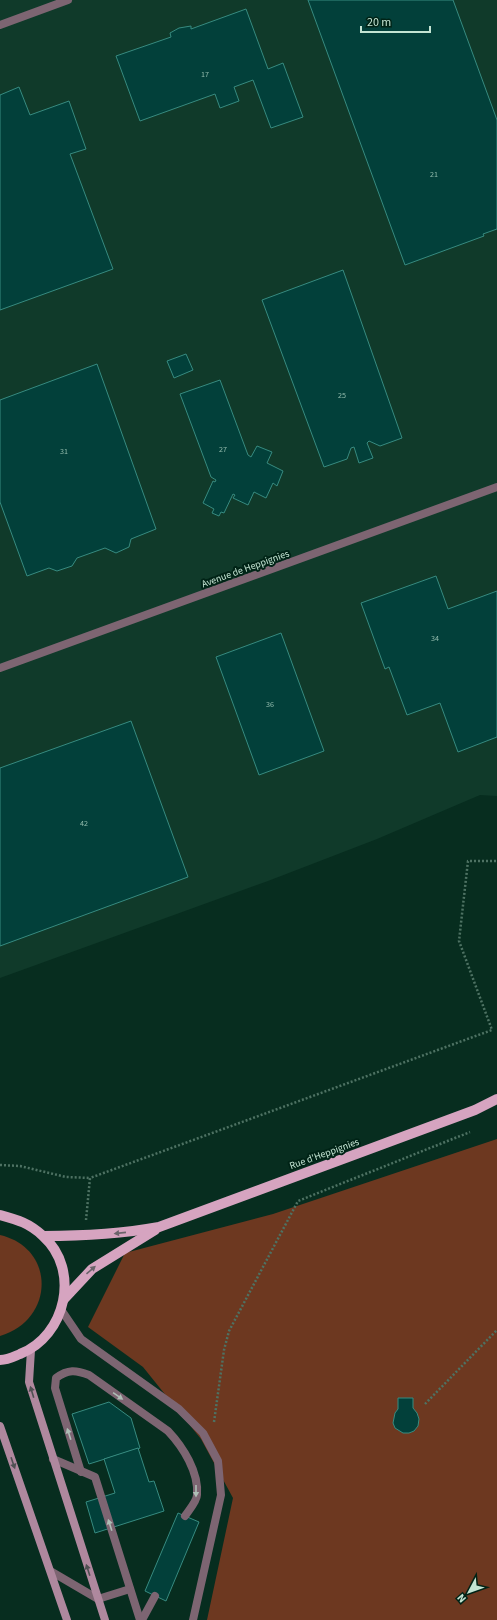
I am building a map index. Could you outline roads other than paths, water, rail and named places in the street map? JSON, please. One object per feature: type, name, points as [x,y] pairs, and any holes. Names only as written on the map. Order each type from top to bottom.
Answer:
[{"type":"main road","name":"Rue d'Heppignies","points":[[44,1236],[120,1234],[158,1227],[467,1112],[497,1099]]},
{"type":"main road","points":[[0,1215],[24,1222],[44,1236],[57,1255],[64,1276],[64,1298],[62,1311],[50,1333],[31,1350],[7,1360],[0,1360]]},
{"type":"main road","name":"Rue d'Heppignies","points":[[64,1298],[92,1268],[158,1227]]},
{"type":"street","points":[[0,25],[68,0]]},
{"type":"street","name":"Avenue de Heppignies","points":[[0,668],[497,487]]},
{"type":"street","points":[[62,1311],[80,1339],[180,1409],[203,1433],[218,1461],[220,1495],[193,1620]]},
{"type":"street","points":[[31,1350],[29,1382],[104,1620]]},
{"type":"street","points":[[81,1472],[54,1388],[56,1378],[64,1372],[77,1370],[89,1375],[150,1418],[168,1431],[178,1442],[190,1464],[196,1482],[197,1496],[185,1516]]},
{"type":"street","points":[[0,1426],[52,1572],[67,1620]]},
{"type":"street","points":[[53,1459],[95,1477],[141,1620]]},
{"type":"street","points":[[52,1572],[98,1599],[130,1588]]},
{"type":"street","points":[[141,1620],[155,1596]]}]
